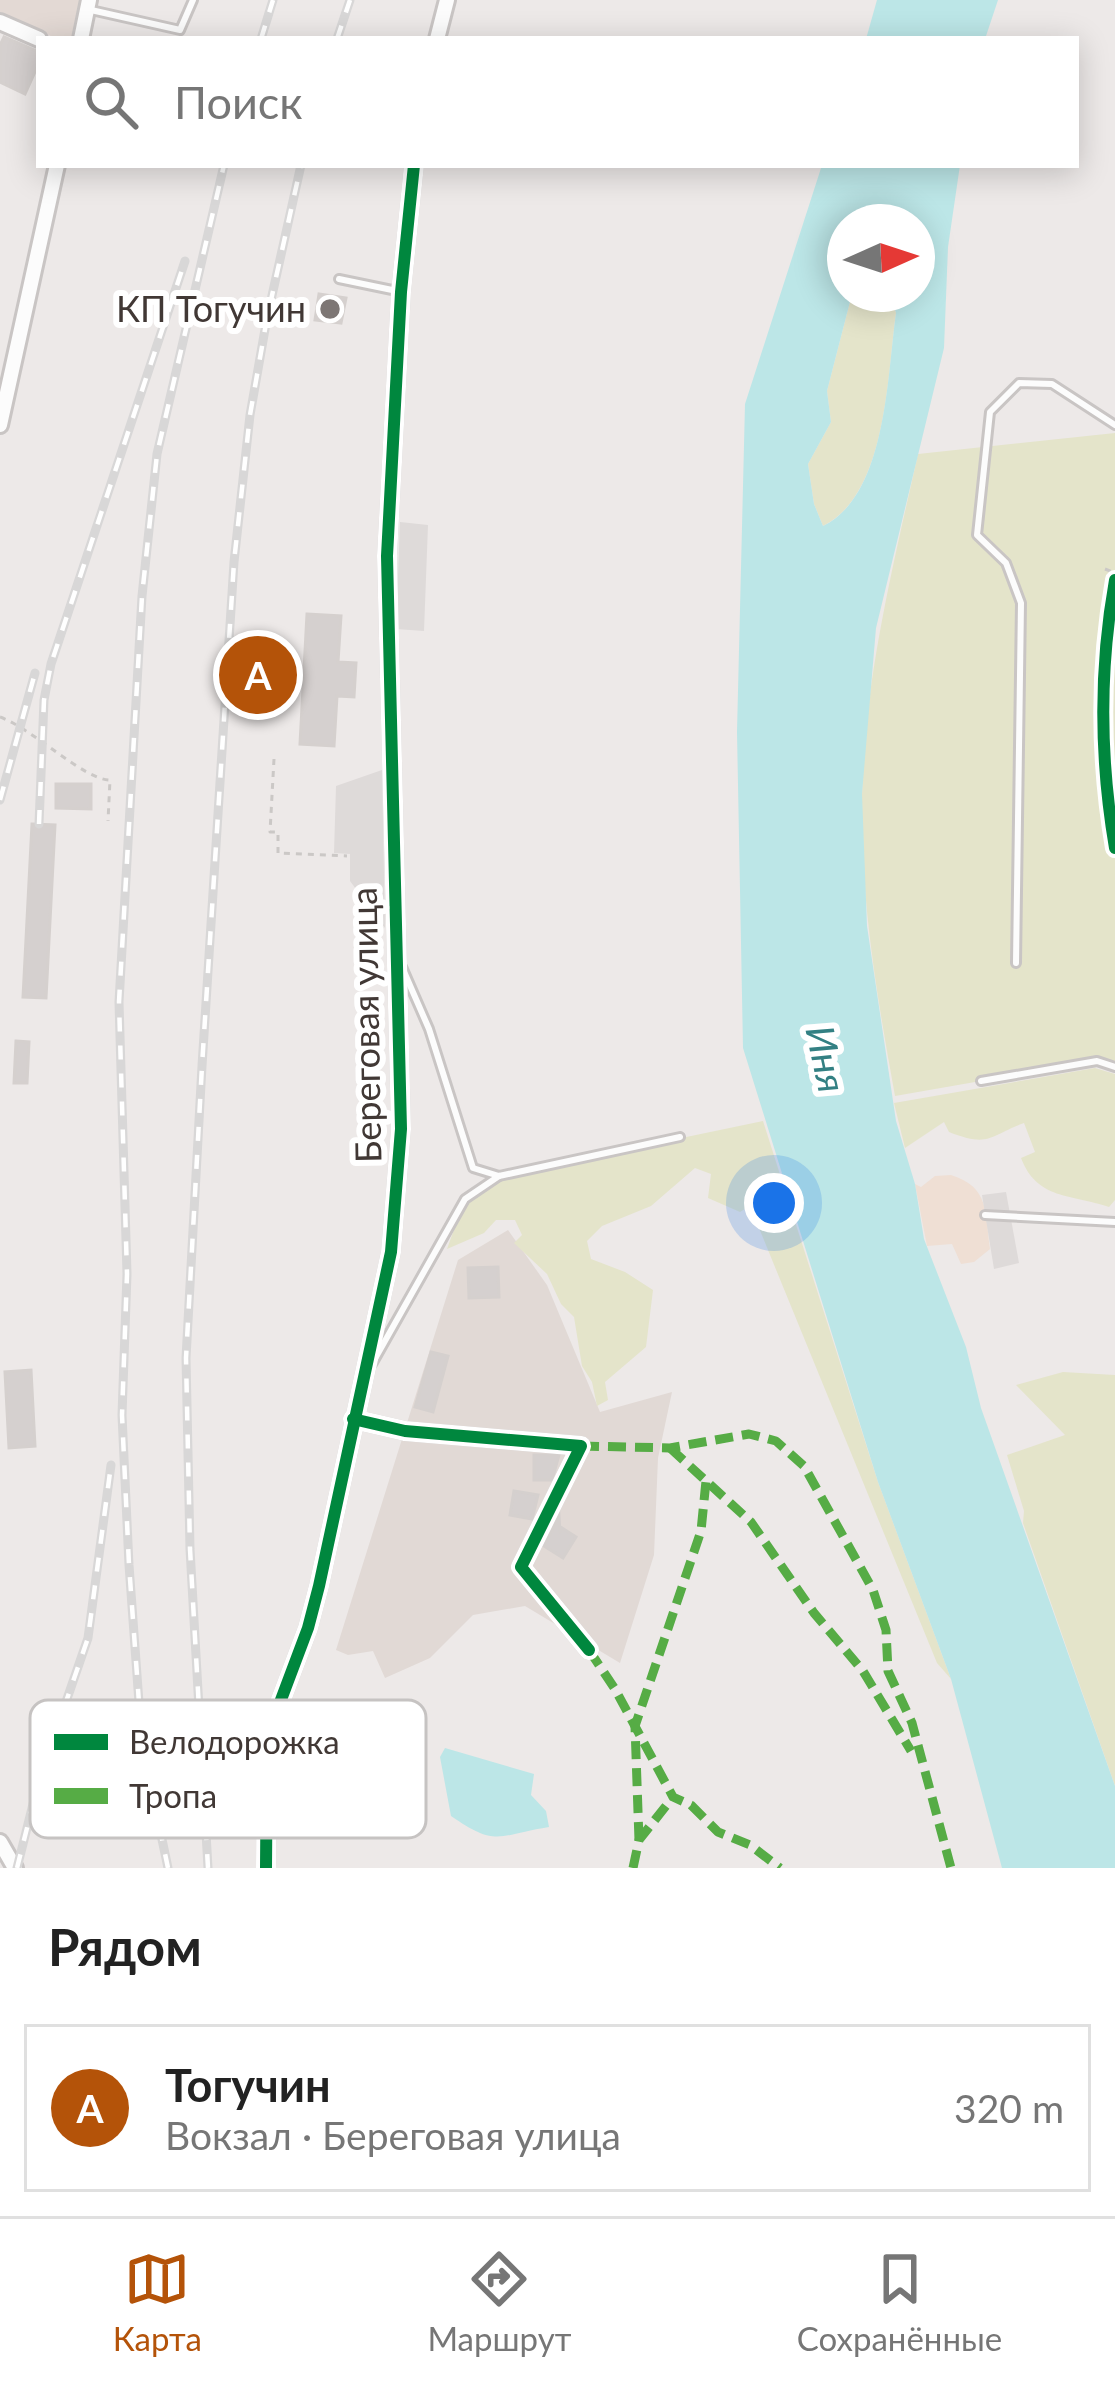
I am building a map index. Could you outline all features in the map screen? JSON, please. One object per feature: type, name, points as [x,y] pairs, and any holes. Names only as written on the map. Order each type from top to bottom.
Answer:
[{"type":"street","points":[[438,36],[447,0]]},
{"type":"street","points":[[83,36],[88,4]]},
{"type":"street","points":[[0,22],[36,38]]},
{"type":"street","points":[[0,425],[56,168]]},
{"type":"street","name":"Береговая улица","points":[[281,1700],[308,1628],[391,1252],[401,1129],[387,556],[400,292],[413,168]]},
{"type":"street","points":[[353,1419],[405,1431],[581,1446],[521,1567],[590,1650]]},
{"type":"street","name":"Береговая улица","points":[[266,1838],[266,1868]]},
{"type":"street","points":[[0,1842],[15,1868]]},
{"type":"lane","points":[[88,4],[179,35],[193,0]]},
{"type":"lane","points":[[339,279],[400,292]]},
{"type":"lane","points":[[1016,963],[1021,603],[1006,562],[976,535],[990,412],[1018,383],[1052,384],[1115,425]]},
{"type":"lane","points":[[396,953],[429,1029],[473,1168],[499,1176]]},
{"type":"lane","points":[[981,1081],[1096,1061],[1115,1067]]},
{"type":"lane","points":[[361,1383],[465,1199],[499,1176],[680,1137]]},
{"type":"lane","points":[[985,1215],[1115,1222]]},
{"type":"path","points":[[1105,569],[1114,582]]},
{"type":"path","points":[[0,717],[42,738],[97,780],[110,780],[108,821]]},
{"type":"path","points":[[1105,749],[1108,725]]},
{"type":"path","points":[[274,759],[270,832],[278,832],[278,854],[347,856]]},
{"type":"shaded area","points":[[0,0],[82,0],[76,36],[51,36],[0,12]]},
{"type":"shaded area","points":[[400,522],[428,525],[424,631],[396,629]]},
{"type":"shaded area","points":[[382,770],[385,928],[350,881],[350,854],[334,853],[336,786]]},
{"type":"shaded area","points":[[1006,1192],[1019,1263],[994,1269],[982,1195]]},
{"type":"shaded area","points":[[508,1230],[547,1285],[600,1412],[672,1392],[658,1458],[654,1555],[620,1663],[525,1606],[473,1615],[430,1658],[385,1678],[373,1651],[348,1655],[336,1650],[458,1260]]},
{"type":"green space","points":[[847,312],[896,312],[872,461],[844,510],[823,526],[808,464],[831,422],[827,391]]},
{"type":"green space","points":[[1115,433],[1115,1067],[1096,1061],[895,1096],[867,909],[862,796],[874,667],[918,454]]},
{"type":"green space","points":[[1095,1068],[1115,1074],[1115,1200],[1109,1207],[1057,1193],[1036,1182],[1021,1158],[1035,1152],[1024,1123],[982,1140],[949,1132],[944,1122],[905,1148],[894,1103]]},
{"type":"green space","points":[[763,1121],[878,1482],[951,1679],[937,1663],[750,1206],[740,1212],[708,1198],[711,1174],[695,1168],[651,1206],[602,1226],[587,1241],[591,1259],[653,1290],[646,1347],[605,1382],[608,1400],[597,1406],[592,1382],[582,1366],[574,1317],[561,1304],[547,1274],[514,1243],[522,1235],[515,1220],[496,1220],[484,1233],[447,1249],[465,1199],[499,1176]]},
{"type":"green space","points":[[1063,1372],[1115,1375],[1115,1786],[1023,1523],[1024,1511],[1007,1455],[1065,1435],[1016,1385]]},
{"type":"sand","points":[[951,1175],[973,1187],[986,1213],[990,1249],[974,1262],[961,1264],[952,1244],[927,1246],[915,1184],[921,1187],[935,1176]]},
{"type":"water","points":[[877,0],[998,0],[986,36],[867,36]]},
{"type":"water","name":"Иня","points":[[821,168],[960,168],[948,247],[944,348],[876,628],[862,794],[867,926],[896,1121],[915,1184],[924,1239],[966,1347],[981,1408],[1115,1786],[1115,1868],[1002,1868],[951,1679],[878,1482],[743,1048],[737,732],[745,404]],"holes":[[[827,204],[935,204],[935,312],[896,313],[872,461],[844,510],[823,526],[808,464],[831,422],[827,391],[847,312],[827,312]]]},
{"type":"water","points":[[445,1748],[534,1774],[531,1795],[546,1811],[549,1827],[489,1836],[451,1816],[440,1757]]},
{"type":"building","points":[[4,37],[36,51],[36,70],[25,94],[0,82]]},
{"type":"building","name":"КП Тогучин","points":[[319,294],[346,298],[341,323],[315,320]]},
{"type":"building","points":[[307,614],[341,616],[338,662],[356,663],[354,697],[337,696],[334,746],[300,744]]},
{"type":"building","points":[[56,784],[91,784],[91,809],[56,808]]},
{"type":"building","points":[[32,824],[55,825],[46,998],[23,997]]},
{"type":"building","points":[[16,1041],[29,1042],[27,1083],[14,1083]]},
{"type":"building","points":[[498,1267],[499,1297],[469,1298],[468,1268]]},
{"type":"building","points":[[431,1352],[448,1356],[433,1412],[415,1407]]},
{"type":"building","points":[[31,1370],[35,1446],[9,1448],[5,1372]]},
{"type":"building","points":[[534,1455],[559,1455],[552,1480],[534,1480]]},
{"type":"building","points":[[514,1491],[538,1495],[532,1519],[510,1515]]},
{"type":"building","points":[[559,1516],[560,1533],[562,1528],[576,1537],[563,1558],[544,1546]]},
{"type":"railway","points":[[262,36],[273,0]]},
{"type":"railway","points":[[338,36],[350,0]]},
{"type":"railway","points":[[139,1700],[122,1415],[127,1274],[119,1002],[142,596],[157,454],[223,168]]},
{"type":"railway","points":[[199,1700],[186,1358],[234,562],[250,415],[300,168]]},
{"type":"railway","points":[[39,824],[44,700],[51,664],[185,261]]},
{"type":"railway","points":[[0,800],[35,673]]},
{"type":"railway","points":[[67,1700],[88,1638],[111,1465]]},
{"type":"railway","points":[[17,1868],[30,1816]]},
{"type":"railway","points":[[162,1838],[168,1868]]},
{"type":"railway","points":[[206,1838],[208,1868]]},
{"type":"marked path","points":[[581,1446],[670,1448],[749,1434],[776,1441],[804,1466],[873,1590],[886,1630],[888,1671],[912,1723],[951,1868]]},
{"type":"marked path","points":[[670,1448],[751,1522],[814,1613],[863,1671],[911,1751]]},
{"type":"marked path","points":[[639,1840],[635,1726],[701,1531],[706,1481]]},
{"type":"marked path","points":[[589,1650],[673,1797],[691,1805],[718,1832],[750,1845],[780,1868]]},
{"type":"marked path","points":[[633,1868],[639,1840],[673,1797]]},
{"type":"cycle path","points":[[281,1700],[319,1586],[391,1252],[401,1129],[387,556],[401,292],[414,168]]},
{"type":"cycle path","points":[[1115,580],[1103,714],[1115,848]]},
{"type":"cycle path","points":[[353,1419],[405,1431],[581,1446],[521,1567],[589,1650]]},
{"type":"cycle path","points":[[266,1838],[266,1868]]},
{"type":"place","name":"КП Тогучин","points":[[330,309]]},
{"type":"place","name":"Тогучин","points":[[258,675]]}]
